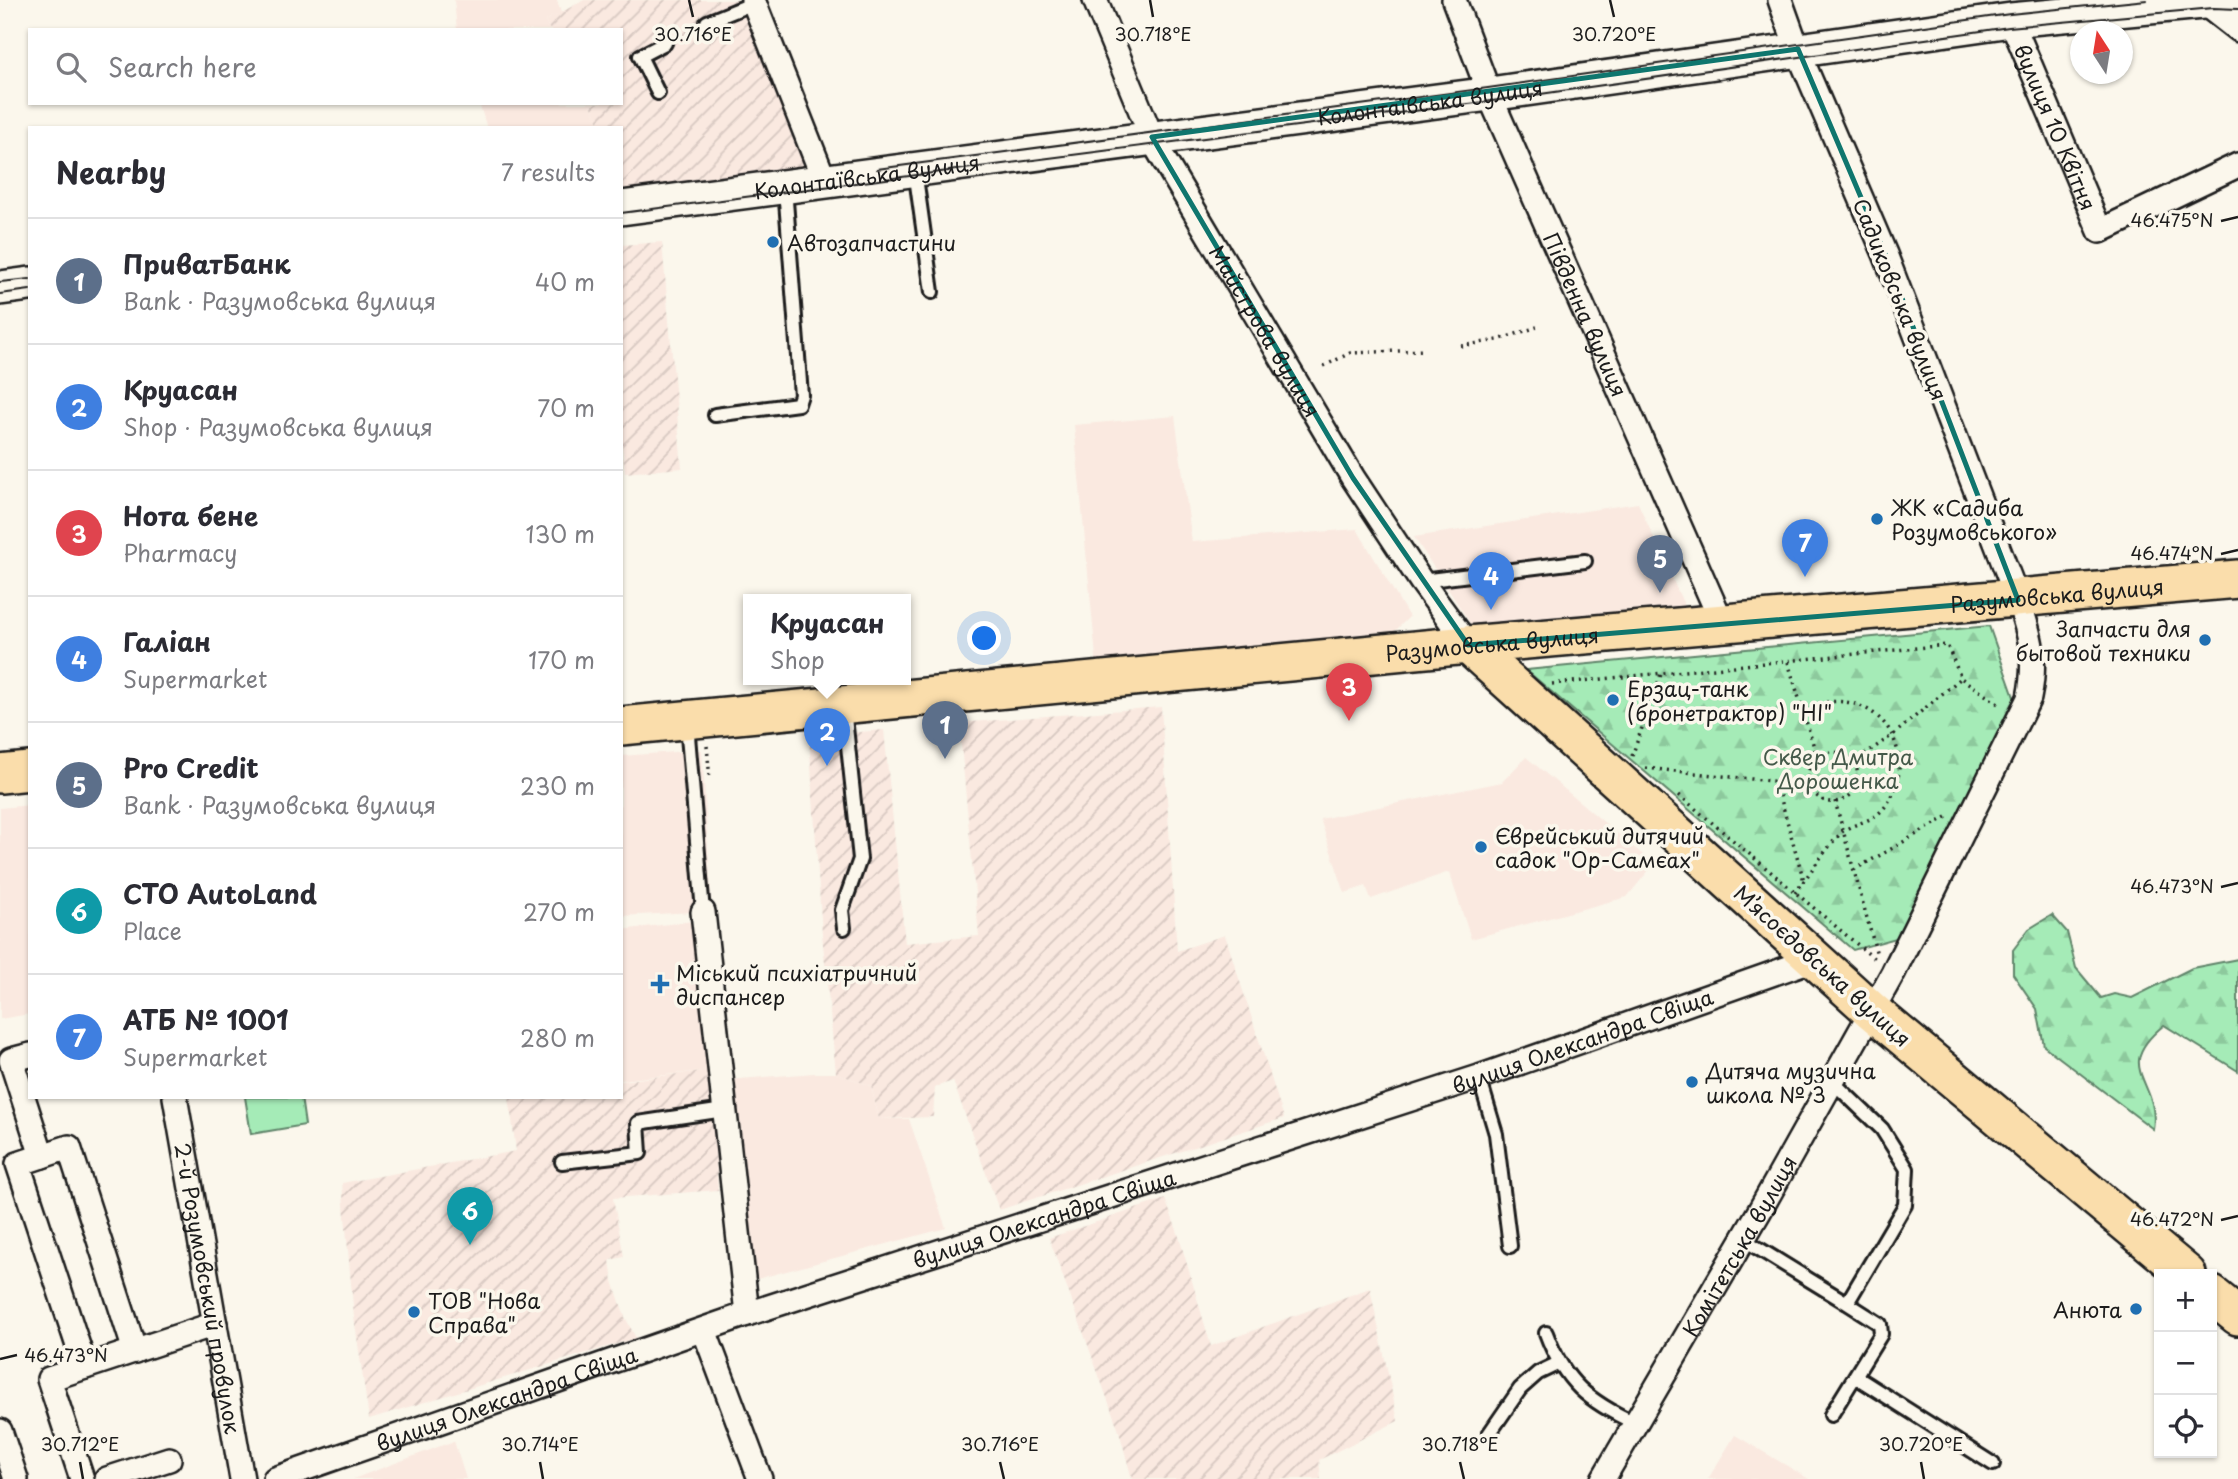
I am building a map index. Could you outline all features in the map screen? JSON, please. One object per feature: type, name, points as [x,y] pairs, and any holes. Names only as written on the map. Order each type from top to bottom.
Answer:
[{"type":"main road","name":"Колонтаївська вулиця","points":[[623,208],[1490,94],[2011,20],[2201,1],[2238,2]]},
{"type":"main road","points":[[0,288],[28,284]]},
{"type":"main road","name":"Разумовська вулиця","points":[[623,726],[844,707],[1468,645],[2018,600],[2238,579]]},
{"type":"main road","name":"Мʼясоєдовська вулиця","points":[[1468,645],[1872,1011],[2181,1269]]},
{"type":"main road","points":[[0,774],[28,771]]},
{"type":"main road","points":[[2217,1298],[2238,1316]]},
{"type":"street","name":"Майстрова вулиця","points":[[1094,0],[1152,137],[1353,478],[1420,581],[1468,645]]},
{"type":"street","name":"Південна вулиця","points":[[1454,0],[1490,94],[1723,625]]},
{"type":"street","name":"Садиковська вулиця","points":[[1780,0],[1885,254],[2018,600]]},
{"type":"street","points":[[753,1],[825,182]]},
{"type":"street","points":[[2201,1],[2238,30]]},
{"type":"street","name":"вулиця 10 Квітня","points":[[2011,20],[2100,231],[2238,165]]},
{"type":"street","points":[[1872,1011],[2029,698],[2035,670],[2033,646],[2018,600]]},
{"type":"street","points":[[703,912],[747,1314]]},
{"type":"street","name":"вулиця Олександра Свіща","points":[[275,1479],[747,1314],[1479,1077],[1814,959]]},
{"type":"street","name":"Комітетська вулиця","points":[[1603,1479],[1744,1239],[1872,1011]]},
{"type":"street","points":[[28,1056],[11,1060],[42,1156]]},
{"type":"street","name":"2-й Розумовський провулок","points":[[175,1099],[242,1479]]},
{"type":"street","points":[[85,1367],[18,1164],[69,1147],[135,1351]]},
{"type":"street","points":[[82,1479],[49,1379],[215,1324]]},
{"type":"street","points":[[704,1330],[760,1479]]},
{"type":"street","points":[[0,1431],[16,1479]]},
{"type":"street","points":[[107,1479],[169,1460]]},
{"type":"lane","points":[[707,22],[753,1]]},
{"type":"lane","points":[[658,93],[640,56],[665,43]]},
{"type":"lane","points":[[915,170],[932,292]]},
{"type":"lane","points":[[715,415],[798,404],[801,395],[785,187]]},
{"type":"lane","points":[[1420,581],[1585,561]]},
{"type":"lane","points":[[844,707],[860,859],[842,910],[844,928]]},
{"type":"lane","points":[[687,721],[703,912]]},
{"type":"lane","points":[[1479,1077],[1496,1134],[1510,1245]]},
{"type":"lane","points":[[1832,1082],[1882,1129],[1907,1169],[1905,1205],[1847,1303]]},
{"type":"lane","points":[[562,1162],[640,1153],[638,1123],[724,1110]]},
{"type":"lane","points":[[1744,1239],[1880,1324],[1881,1334],[1832,1415]]},
{"type":"lane","points":[[1546,1333],[1559,1363],[1574,1385],[1600,1407],[1635,1423]]},
{"type":"lane","points":[[1489,1434],[1520,1389],[1538,1373],[1559,1363]]},
{"type":"lane","points":[[1856,1377],[1993,1464]]},
{"type":"path","points":[[1461,346],[1498,340],[1536,327]]},
{"type":"path","points":[[1324,366],[1350,353],[1425,350]]},
{"type":"path","points":[[1555,692],[1545,684],[1947,645],[1961,678],[2002,707]]},
{"type":"path","points":[[1788,662],[1817,757]]},
{"type":"path","points":[[1632,756],[1661,674]]},
{"type":"path","points":[[1853,762],[1893,735],[1961,678]]},
{"type":"path","points":[[1795,893],[1843,830],[1863,824],[1881,812],[1893,795],[1899,775],[1899,755],[1893,735],[1880,718],[1863,706],[1843,701],[1822,701],[1802,708]]},
{"type":"path","points":[[1622,748],[1656,777]]},
{"type":"path","points":[[1836,752],[1853,762],[1857,770],[1856,787],[1844,799],[1835,801],[1819,798],[1809,785],[1811,765],[1817,757],[1836,752]]},
{"type":"path","points":[[1646,768],[1809,785]]},
{"type":"path","points":[[1776,782],[1804,882]]},
{"type":"path","points":[[1678,795],[1880,964],[1835,801]]},
{"type":"path","points":[[1854,870],[1951,814]]},
{"type":"highlighted area","points":[[1798,49],[1885,254],[2018,600],[1468,645],[1353,478],[1152,137]]},
{"type":"shaded area","points":[[454,0],[557,0],[561,13],[545,21],[549,28],[457,28]]},
{"type":"shaded area","points":[[584,0],[751,0],[811,167],[623,194],[623,126],[601,126],[591,105],[623,105],[623,28],[549,28],[545,21]]},
{"type":"shaded area","points":[[480,105],[591,105],[601,126],[486,126]]},
{"type":"shaded area","points":[[662,242],[682,468],[625,473],[623,245]]},
{"type":"shaded area","points":[[1175,416],[1192,542],[1357,529],[1409,617],[1392,634],[1097,668],[1074,425]]},
{"type":"shaded area","points":[[1638,503],[1685,607],[1474,629],[1414,537]]},
{"type":"shaded area","points":[[1161,707],[1177,951],[1225,935],[1284,1118],[999,1210],[953,1081],[935,1087],[933,1117],[879,1119],[871,1086],[836,1073],[822,934],[809,736],[884,730],[905,943],[979,936],[959,723]]},
{"type":"shaded area","points":[[702,750],[712,911],[623,916],[623,756]]},
{"type":"shaded area","name":"Єврейський дитячий садок \"Ор-Самєах\"","points":[[1526,757],[1654,864],[1627,897],[1471,939],[1449,872],[1371,899],[1366,886],[1345,893],[1320,819],[1502,782]]},
{"type":"shaded area","points":[[28,805],[28,1014],[0,1019],[0,808]]},
{"type":"shaded area","name":"Міський психіатричний диспансер","points":[[693,921],[710,1070],[623,1080],[623,930]]},
{"type":"shaded area","points":[[710,1070],[718,1190],[613,1198],[624,1257],[610,1260],[613,1281],[625,1317],[636,1338],[369,1419],[354,1317],[342,1183],[516,1151],[509,1099],[623,1099],[623,1081]]},
{"type":"shaded area","points":[[836,1073],[871,1086],[879,1119],[909,1119],[946,1228],[742,1283],[726,1080]]},
{"type":"shaded area","points":[[1165,1199],[1177,1230],[1211,1346],[1370,1288],[1398,1421],[1319,1460],[1321,1479],[1132,1479],[1119,1431],[1049,1238]]},
{"type":"shaded area","points":[[1735,1435],[1794,1470],[1809,1479],[1708,1479]]},
{"type":"shaded area","points":[[454,1441],[466,1479],[353,1479]]},
{"type":"green space","name":"Сквер Дмитра Дорошенка","points":[[1989,626],[2015,700],[1900,937],[1853,950],[1526,670]]},
{"type":"green space","points":[[2052,915],[2067,932],[2076,968],[2101,998],[2114,994],[2132,998],[2192,968],[2238,959],[2238,1071],[2164,1025],[2148,1040],[2139,1064],[2154,1112],[2153,1129],[2044,1046],[2037,1009],[2013,974],[2013,950],[2029,929]]},
{"type":"green space","points":[[245,1099],[301,1099],[305,1125],[251,1134]]},
{"type":"tram line","points":[[877,169],[1488,88],[2010,14],[2147,0]]},
{"type":"tram line","points":[[623,213],[1492,101],[2009,27],[2213,8],[2238,9]]},
{"type":"tram line","points":[[0,282],[28,279]]},
{"type":"tram line","points":[[0,294],[28,290]]},
{"type":"place","name":"Автозапчастини","points":[[773,242]]},
{"type":"place","name":"ЖК «Садиба Розумовського»","points":[[1877,519]]},
{"type":"place","name":"АТБ № 1001","points":[[1805,577]]},
{"type":"place","name":"Pro Credit","points":[[1660,593]]},
{"type":"place","name":"Галіан","points":[[1491,610]]},
{"type":"place","name":"Запчасти для бытовой техники","points":[[2205,640]]},
{"type":"place","name":"Ерзац-танк (бронетрактор) \"НІ\"","points":[[1613,700]]},
{"type":"place","name":"Нота бене","points":[[1349,721]]},
{"type":"place","name":"ПриватБанк","points":[[945,759]]},
{"type":"place","name":"Круасан","points":[[827,766]]},
{"type":"place","name":"Єврейський дитячий садок \"Ор-Самєах\"","points":[[1481,847]]},
{"type":"place","name":"Міський психіатричний диспансер","points":[[660,984]]},
{"type":"place","name":"Дитяча музична школа № 3","points":[[1692,1082]]},
{"type":"place","name":"СТО AutoLand","points":[[470,1245]]},
{"type":"place","name":"Анюта","points":[[2136,1309]]},
{"type":"place","name":"ТОВ \"Нова Справа\"","points":[[414,1312]]}]
